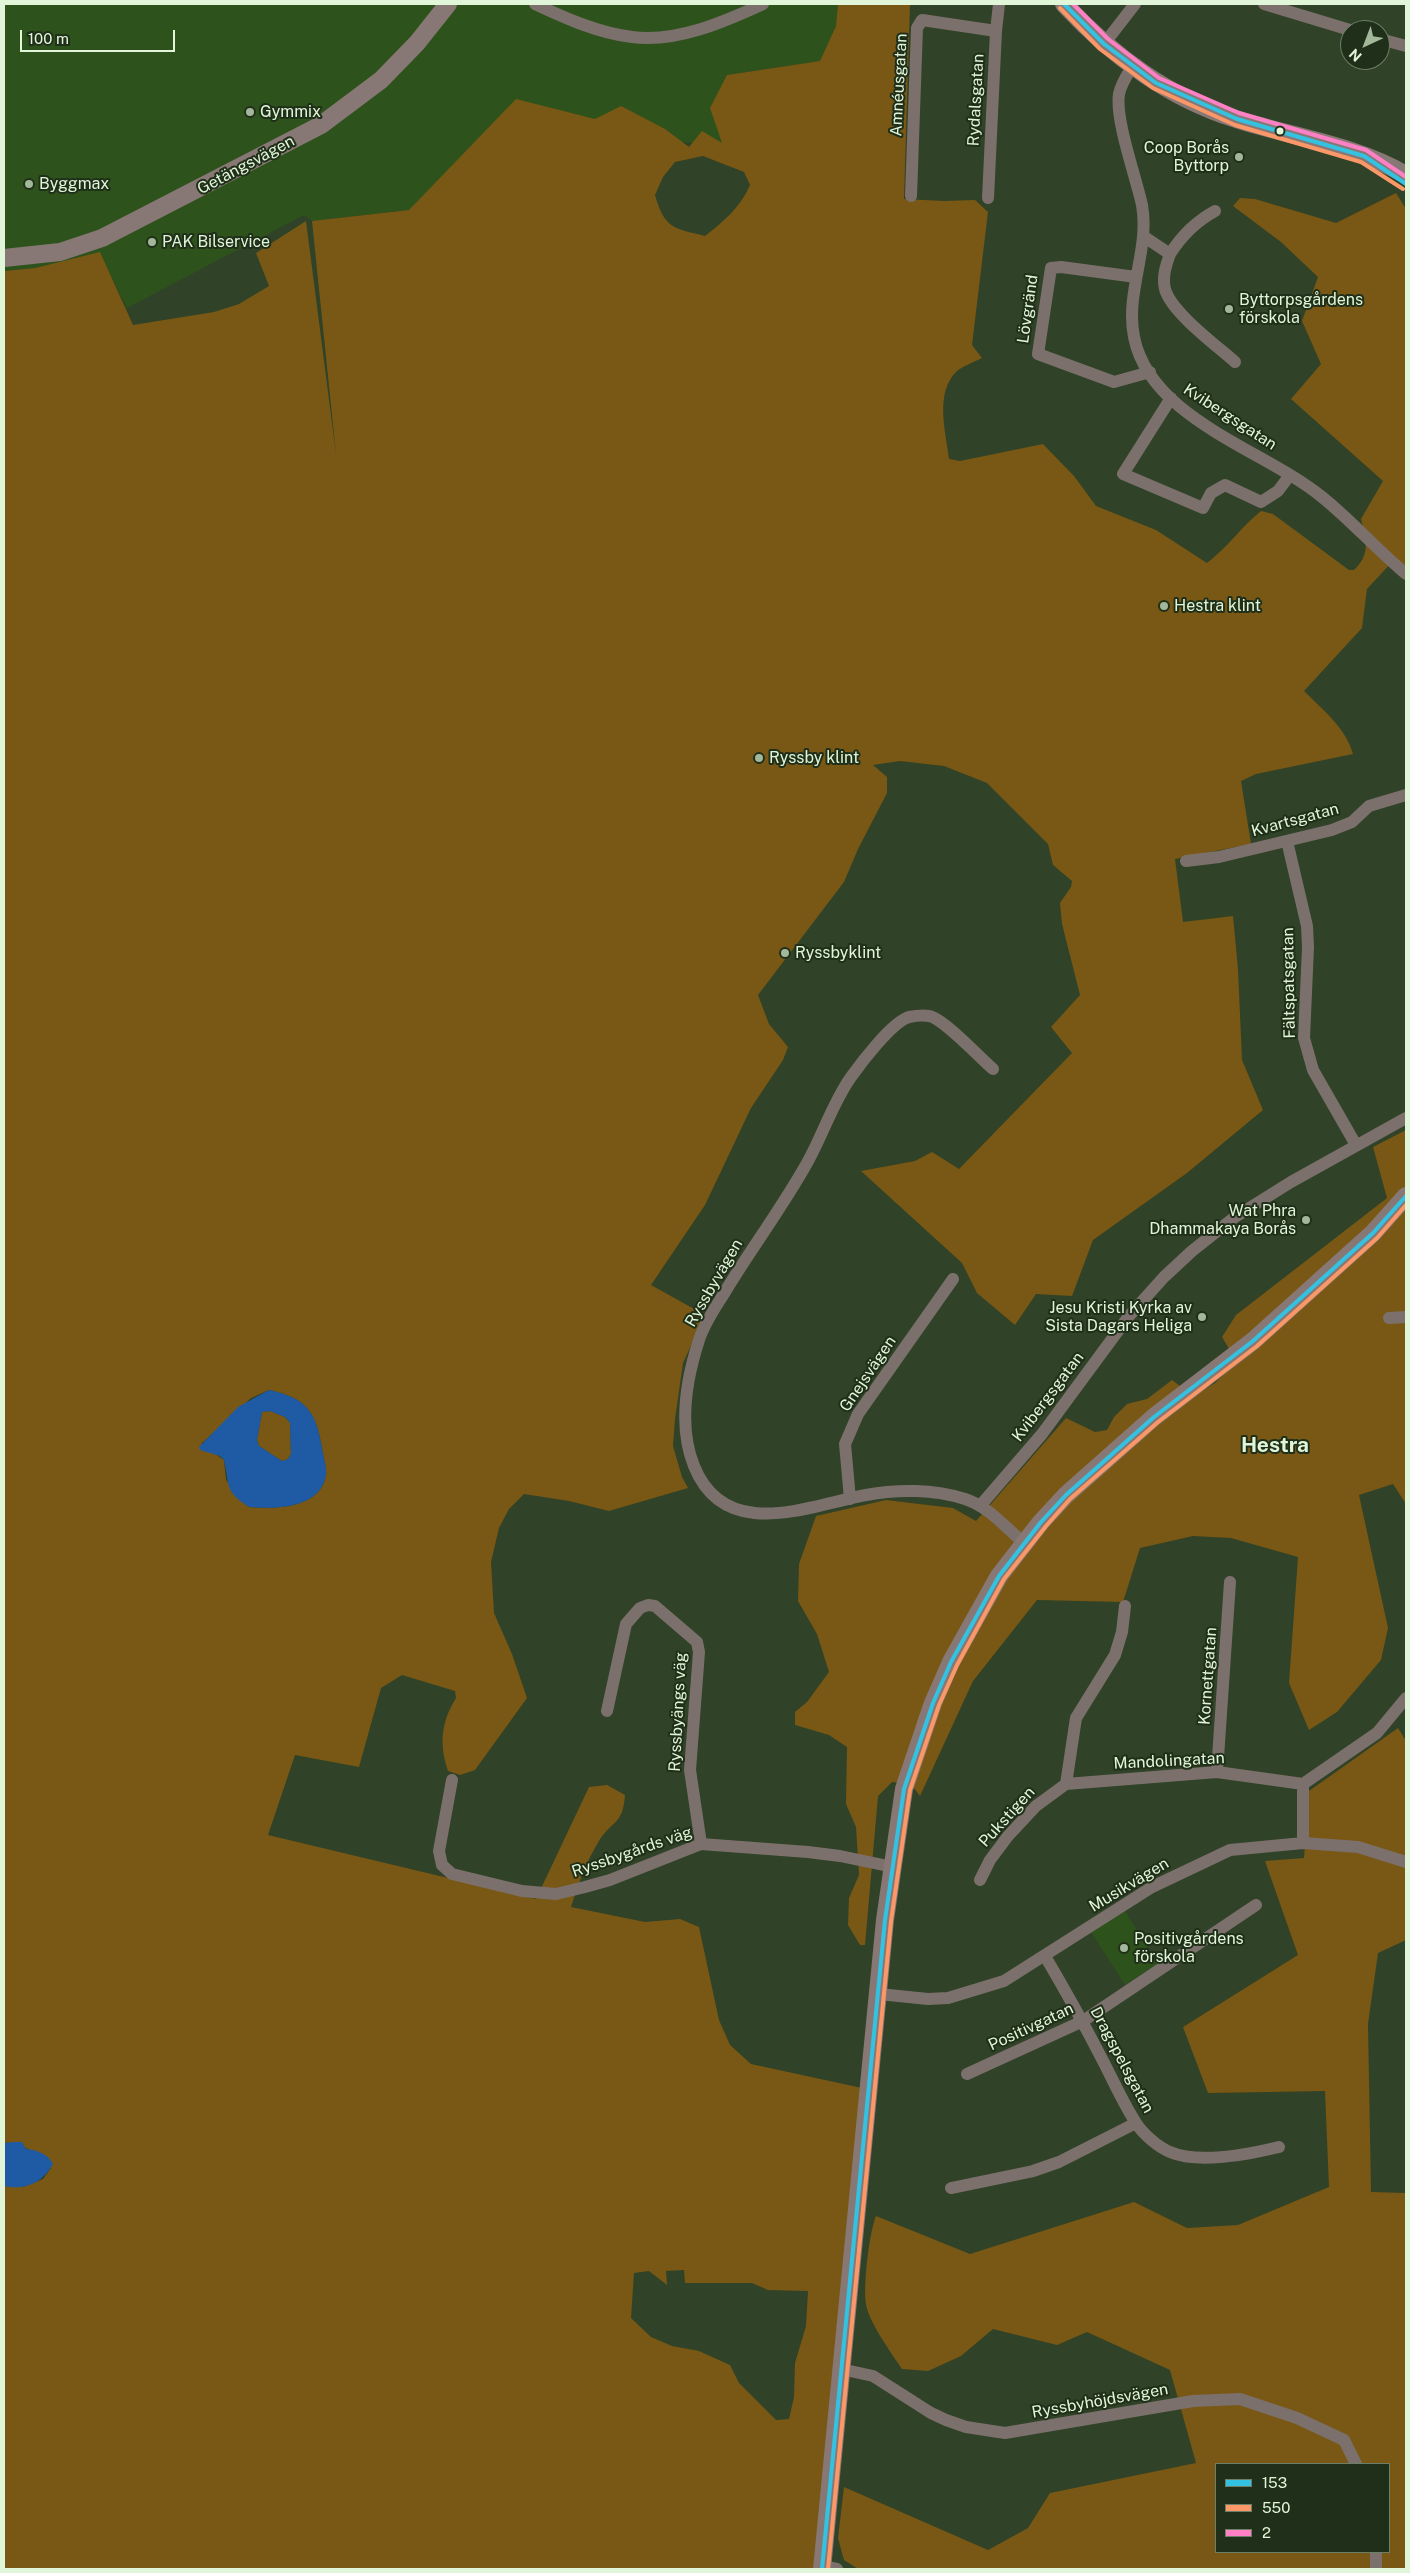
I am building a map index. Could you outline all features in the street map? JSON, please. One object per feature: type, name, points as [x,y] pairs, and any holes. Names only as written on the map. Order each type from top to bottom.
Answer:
[{"type":"main road","name":"Getängsvägen","points":[[4,258],[60,252],[102,238],[321,125],[381,80],[417,44],[448,4]]},
{"type":"main road","points":[[1064,4],[1104,44],[1156,84],[1218,112],[1364,156],[1406,175]]},
{"type":"main road","points":[[1364,156],[1378,156],[1406,166]]},
{"type":"main road","points":[[1364,156],[1406,184]]},
{"type":"main road","points":[[827,2568],[842,2368],[885,1920],[904,1789],[933,1703],[951,1662],[999,1576],[1024,1543],[1066,1495],[1101,1463],[1260,1335],[1373,1232],[1406,1196]]},
{"type":"street","points":[[535,4],[558,15],[600,30],[633,37],[665,36],[701,29],[764,4]]},
{"type":"street","name":"Rydalsgatan","points":[[988,198],[999,4]]},
{"type":"street","points":[[1104,44],[1136,4]]},
{"type":"street","points":[[1264,4],[1340,27]]},
{"type":"street","name":"Amnéusgatan","points":[[911,196],[917,28],[922,20],[996,31]]},
{"type":"street","points":[[1390,42],[1406,46]]},
{"type":"street","name":"Kvibergsgatan","points":[[1132,67],[1121,88],[1119,112],[1136,175],[1143,215],[1143,236],[1132,300],[1134,337],[1150,372],[1170,398],[1184,411],[1323,497],[1406,574]]},
{"type":"street","points":[[1215,211],[1200,220],[1180,238],[1170,254],[1165,269],[1165,289],[1176,308],[1235,362]]},
{"type":"street","points":[[1143,236],[1170,254]]},
{"type":"street","name":"Lövgränd","points":[[1136,277],[1062,267],[1050,268],[1038,354],[1114,382],[1150,372]]},
{"type":"street","points":[[1170,398],[1123,474],[1203,508],[1211,493],[1225,485],[1261,502],[1278,491],[1290,475]]},
{"type":"street","name":"Kvartsgatan","points":[[1186,861],[1219,857],[1332,830],[1352,822],[1369,806],[1406,795]]},
{"type":"street","name":"Fältspatsgatan","points":[[1287,841],[1306,926],[1308,947],[1304,1038],[1313,1070],[1356,1145]]},
{"type":"street","name":"Ryssbyvägen","points":[[993,1069],[940,1021],[928,1015],[901,1020],[867,1057],[839,1097],[802,1173],[748,1254],[700,1336],[685,1402],[685,1424],[687,1446],[695,1468],[705,1486],[736,1508],[756,1514],[775,1514],[824,1506],[880,1493],[912,1491],[964,1499],[980,1506],[1024,1543]]},
{"type":"street","name":"Kvibergsgatan","points":[[980,1506],[1042,1434],[1129,1316],[1164,1277],[1235,1217],[1356,1145],[1406,1118]]},
{"type":"street","name":"Gnejsvägen","points":[[850,1499],[846,1444],[858,1414],[953,1280]]},
{"type":"street","points":[[1389,1318],[1406,1318]]},
{"type":"street","name":"Kornettgatan","points":[[1217,1772],[1230,1582]]},
{"type":"street","name":"Ryssbyängs väg","points":[[607,1712],[626,1624],[640,1608],[648,1605],[655,1606],[697,1642],[700,1652],[690,1770],[701,1844]]},
{"type":"street","points":[[1066,1784],[1076,1718],[1115,1654],[1122,1632],[1125,1606]]},
{"type":"street","points":[[1303,1843],[1303,1784],[1377,1733],[1406,1698]]},
{"type":"street","name":"Mandolingatan","points":[[1066,1784],[1217,1772],[1303,1784]]},
{"type":"street","name":"Ryssbygårds väg","points":[[452,1780],[439,1851],[442,1864],[452,1874],[522,1891],[556,1894],[610,1880],[701,1844],[824,1854],[893,1867]]},
{"type":"street","name":"Pukstigen","points":[[980,1880],[990,1860],[1008,1836],[1036,1806],[1066,1784]]},
{"type":"street","name":"Musikvägen","points":[[879,1994],[948,1998],[1004,1981],[1152,1887],[1230,1850],[1303,1843],[1358,1847],[1406,1862]]},
{"type":"street","name":"Positivgatan","points":[[967,2074],[1083,2021],[1256,1905]]},
{"type":"street","name":"Dragspelsgatan","points":[[1045,1956],[1083,2021],[1136,2123],[1157,2143],[1169,2152],[1183,2156],[1222,2156],[1279,2147]]},
{"type":"street","points":[[951,2188],[1033,2171],[1059,2162],[1136,2123]]},
{"type":"street","name":"Ryssbyhöjdsvägen","points":[[842,2368],[873,2376],[924,2409],[946,2420],[966,2427],[1005,2433],[1193,2401],[1240,2399],[1297,2418],[1344,2440],[1356,2463]]},
{"type":"street","points":[[1376,2553],[1376,2569]]},
{"type":"shaded area","points":[[4,4],[838,4],[836,26],[820,61],[727,75],[722,144],[624,139],[409,210],[312,221],[304,215],[127,308],[99,253],[35,268],[4,271]]},
{"type":"shaded area","points":[[838,4],[910,4],[904,199],[975,200],[988,212],[972,345],[982,358],[957,371],[950,380],[946,390],[943,413],[949,459],[960,461],[1043,444],[1074,476],[1096,506],[1156,530],[1207,563],[1261,511],[1273,514],[1349,570],[1354,570],[1363,558],[1366,546],[1361,519],[1383,481],[1291,399],[1321,364],[1302,321],[1318,277],[1281,242],[1233,206],[1240,198],[1255,199],[1336,223],[1396,193],[1406,209],[1406,571],[1393,561],[1367,589],[1362,628],[1304,691],[1326,712],[1339,728],[1350,745],[1353,754],[1256,774],[1241,781],[1251,844],[1175,859],[1183,922],[1233,916],[1238,969],[1242,1060],[1263,1110],[1187,1173],[1093,1240],[1072,1296],[1036,1294],[1015,1325],[977,1293],[962,1263],[861,1171],[915,1161],[932,1152],[959,1169],[1072,1053],[1051,1027],[1080,995],[1062,924],[1060,903],[1071,887],[1072,881],[1053,865],[1048,844],[987,783],[944,766],[900,761],[873,765],[887,777],[887,793],[858,849],[844,882],[758,995],[769,1024],[788,1047],[783,1060],[751,1108],[705,1205],[651,1285],[705,1315],[683,1363],[675,1419],[673,1446],[682,1477],[688,1488],[609,1511],[569,1501],[524,1494],[509,1509],[499,1528],[491,1562],[494,1613],[512,1654],[527,1698],[475,1770],[460,1775],[448,1771],[445,1761],[443,1733],[447,1716],[456,1698],[455,1691],[402,1675],[381,1688],[359,1767],[295,1755],[268,1835],[536,1899],[589,1787],[607,1785],[625,1795],[622,1812],[594,1849],[571,1907],[645,1922],[680,1919],[699,1927],[719,2020],[730,2045],[751,2064],[862,2088],[814,2569],[4,2569],[4,2186],[23,2187],[43,2179],[51,2168],[23,2146],[4,2143],[4,271],[35,268],[100,252],[133,325],[214,312],[239,304],[269,286],[256,253],[306,221],[336,454],[312,221],[409,210],[516,99],[595,119],[621,106],[665,129],[689,147],[702,131],[722,143],[710,108],[727,75],[820,61],[836,26]],"holes":[[[703,156],[744,172],[750,185],[736,207],[705,236],[685,231],[667,221],[655,195],[663,177],[675,162]],[[269,1390],[282,1393],[300,1402],[312,1415],[320,1435],[326,1475],[322,1486],[315,1495],[306,1501],[284,1507],[249,1507],[226,1480],[224,1460],[201,1444],[251,1398]],[[684,2270],[685,2283],[752,2283],[768,2290],[808,2291],[806,2326],[795,2363],[794,2397],[789,2419],[776,2420],[739,2383],[730,2365],[699,2351],[672,2346],[651,2337],[631,2318],[634,2273],[649,2271],[667,2285],[666,2271]]]},
{"type":"shaded area","points":[[1406,1130],[1406,1504],[1393,1484],[1359,1495],[1388,1628],[1381,1660],[1337,1712],[1309,1730],[1289,1683],[1298,1557],[1231,1538],[1193,1536],[1140,1548],[1123,1602],[1037,1600],[973,1681],[920,1796],[911,1784],[892,1782],[878,1796],[865,1945],[860,1945],[848,1925],[849,1898],[859,1875],[856,1827],[846,1804],[847,1747],[829,1735],[795,1725],[795,1712],[807,1702],[829,1672],[817,1634],[798,1601],[799,1564],[816,1516],[886,1500],[953,1508],[976,1521],[1066,1418],[1095,1432],[1107,1430],[1114,1417],[1127,1404],[1147,1399],[1172,1380],[1193,1396],[1215,1383],[1237,1362],[1222,1337],[1236,1315],[1387,1198],[1373,1147]]},
{"type":"shaded area","points":[[270,1411],[285,1417],[290,1423],[291,1454],[288,1459],[282,1461],[259,1446],[257,1440],[262,1412]]},
{"type":"shaded area","points":[[1398,1728],[1406,1741],[1406,1940],[1378,1953],[1368,2024],[1371,2192],[1406,2193],[1406,2569],[858,2569],[844,2560],[838,2538],[844,2487],[988,2550],[1028,2528],[1050,2493],[1196,2463],[1170,2370],[1087,2332],[1057,2345],[993,2329],[961,2356],[928,2371],[902,2369],[871,2319],[866,2304],[866,2273],[873,2224],[876,2216],[970,2254],[1134,2202],[1187,2228],[1238,2225],[1329,2187],[1325,2091],[1208,2093],[1183,2027],[1298,1955],[1265,1861],[1304,1858],[1309,1791]]},
{"type":"shaded area","name":"Positivgårdens förskola","points":[[1124,1909],[1157,1964],[1125,1985],[1091,1932]]},
{"type":"water","points":[[269,1390],[292,1397],[307,1408],[320,1435],[326,1469],[322,1486],[315,1495],[295,1505],[272,1508],[249,1507],[235,1497],[229,1487],[224,1460],[220,1456],[200,1450],[199,1447],[238,1407]],"holes":[[[270,1411],[285,1417],[290,1423],[291,1454],[288,1459],[282,1461],[259,1446],[257,1440],[262,1412]]]},
{"type":"water","points":[[22,2142],[26,2149],[42,2153],[53,2164],[44,2176],[33,2184],[20,2187],[4,2186],[4,2143]]},
{"type":"transit line","name":"153","points":[[1064,4],[1104,44],[1156,83],[1237,119],[1364,156],[1406,184]]},
{"type":"transit line","name":"2","points":[[1073,4],[1108,39],[1159,78],[1239,113],[1366,150],[1406,177]]},
{"type":"transit line","name":"550","points":[[1060,8],[1100,49],[1153,88],[1235,125],[1361,162],[1403,189]]},
{"type":"transit line","name":"153","points":[[822,2569],[885,1920],[904,1789],[933,1703],[951,1662],[999,1576],[1041,1522],[1066,1495],[1154,1417],[1253,1341],[1373,1233],[1406,1196]]},
{"type":"transit line","name":"550","points":[[828,2569],[891,1921],[910,1790],[939,1705],[957,1665],[1004,1579],[1070,1499],[1158,1422],[1257,1346],[1377,1238],[1406,1205]]},
{"type":"place","name":"Gymmix","points":[[250,112]]},
{"type":"place","name":"Coop Borås Byttorp","points":[[1239,157]]},
{"type":"place","name":"Byggmax","points":[[29,184]]},
{"type":"place","name":"PAK Bilservice","points":[[152,242]]},
{"type":"place","name":"Byttorpsgårdens förskola","points":[[1229,309]]},
{"type":"place","name":"Hestra klint","points":[[1164,606]]},
{"type":"place","name":"Ryssby klint","points":[[759,758]]},
{"type":"place","name":"Ryssbyklint","points":[[785,953]]},
{"type":"place","name":"Wat Phra Dhammakaya Borås","points":[[1306,1220]]},
{"type":"place","name":"Jesu Kristi Kyrka av Sista Dagars Heliga","points":[[1202,1317]]},
{"type":"place","name":"Positivgårdens förskola","points":[[1124,1948]]},
{"type":"district","name":"Hestra","points":[[1275,1446]]}]
